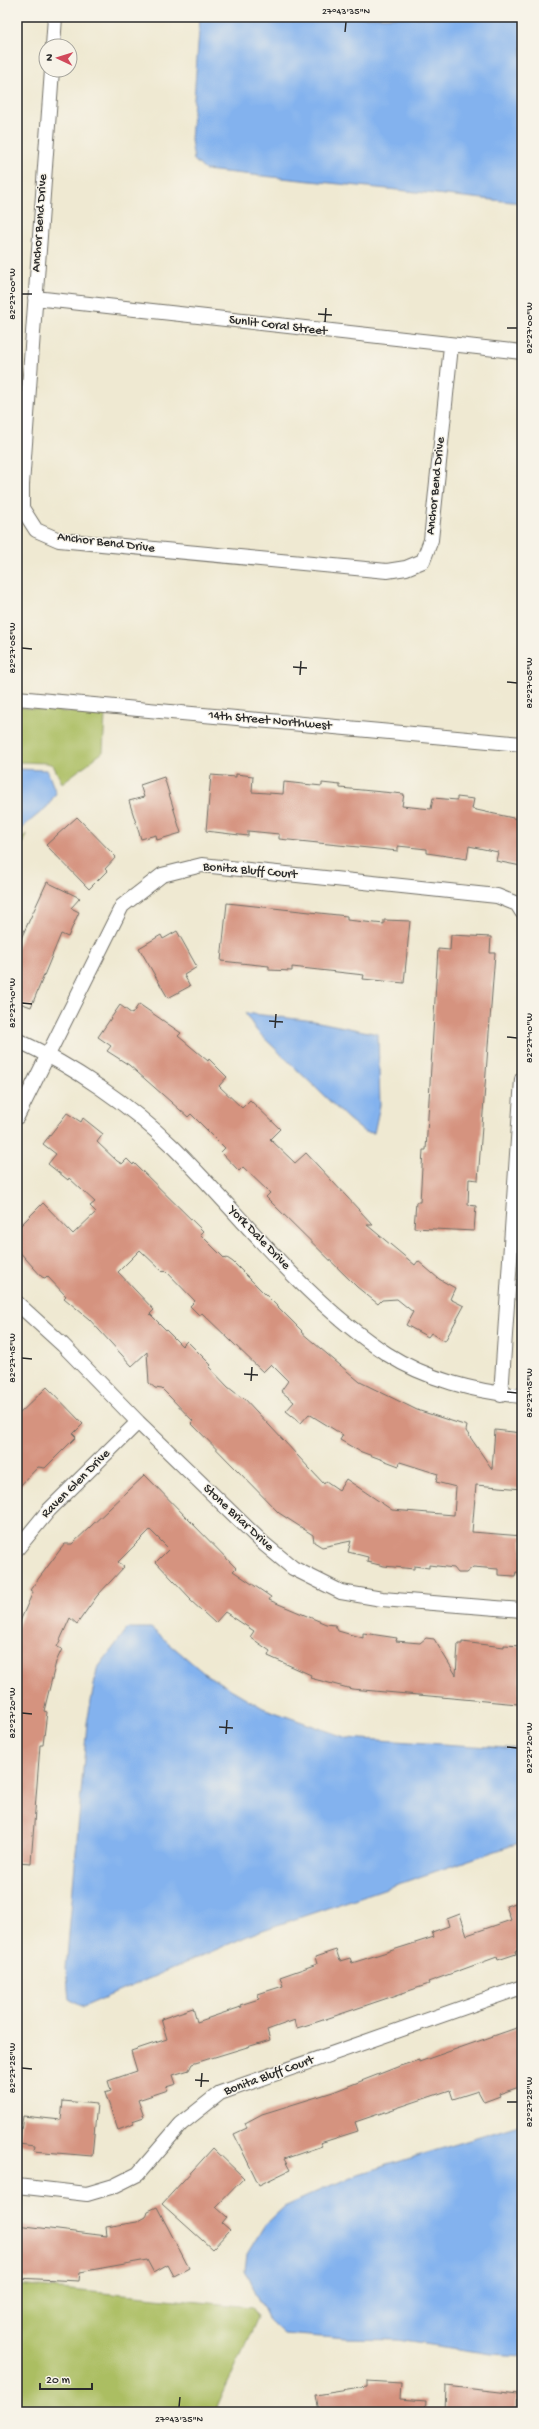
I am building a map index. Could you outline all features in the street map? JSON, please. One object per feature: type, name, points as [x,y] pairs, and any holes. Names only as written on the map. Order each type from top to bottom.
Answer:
[{"type":"street","points":[[54,38],[55,17]]},
{"type":"street","name":"Anchor Bend Drive","points":[[51,78],[35,298],[22,508],[36,530],[59,540],[387,571],[406,568],[423,561],[431,540],[451,346]]},
{"type":"street","name":"Sunlit Coral Street","points":[[35,298],[451,346],[522,352]]},
{"type":"street","name":"14th Street Northwest","points":[[17,698],[522,744]]},
{"type":"street","name":"Bonita Bluff Court","points":[[17,1117],[122,906],[162,875],[202,865],[497,896],[517,904],[522,912]]},
{"type":"street","name":"York Dale Drive","points":[[17,1040],[49,1055],[122,1104],[172,1146],[305,1286],[350,1328],[388,1355],[442,1380],[501,1394],[522,1396]]},
{"type":"street","points":[[501,1394],[522,1079]]},
{"type":"street","name":"Stone Briar Drive","points":[[17,1303],[63,1345],[138,1422],[264,1544],[293,1568],[341,1592],[382,1599],[522,1610]]},
{"type":"street","name":"Raven Glen Drive","points":[[17,1549],[50,1510],[138,1422]]},
{"type":"street","name":"Bonita Bluff Court","points":[[17,2186],[87,2194],[114,2186],[138,2174],[181,2124],[220,2093],[522,1987]]},
{"type":"green space","points":[[17,707],[105,715],[103,752],[62,783],[53,765],[47,763],[17,762]]},
{"type":"green space","points":[[27,834],[17,856],[17,842]]},
{"type":"green space","points":[[17,2285],[252,2307],[258,2317],[215,2412],[17,2412]]},
{"type":"water","points":[[200,17],[522,17],[522,203],[205,170],[194,160],[191,140]]},
{"type":"water","points":[[17,769],[47,770],[56,793],[47,807],[17,832]]},
{"type":"water","points":[[245,1013],[314,1021],[378,1034],[380,1105],[374,1133],[364,1132],[347,1118],[257,1031]]},
{"type":"water","points":[[128,1628],[151,1628],[205,1674],[263,1708],[347,1738],[522,1749],[522,1842],[257,1932],[83,2007],[69,1999],[66,1969],[87,1723],[97,1669]]},
{"type":"water","points":[[522,2124],[522,2356],[492,2354],[397,2340],[346,2339],[284,2334],[269,2320],[245,2270],[247,2254],[264,2226],[284,2207],[355,2175]]},
{"type":"building","points":[[236,774],[253,776],[252,792],[283,794],[284,782],[322,786],[322,783],[340,785],[340,788],[404,794],[402,806],[431,809],[433,798],[457,800],[457,797],[474,799],[472,809],[522,820],[521,866],[496,861],[498,852],[469,846],[467,859],[427,853],[427,849],[398,846],[398,851],[279,839],[279,834],[248,831],[248,836],[206,831],[211,775],[236,777]]},
{"type":"building","points":[[164,777],[181,833],[157,840],[156,835],[141,839],[129,801],[144,797],[140,785]]},
{"type":"building","points":[[77,817],[116,857],[105,869],[107,871],[89,889],[46,845]]},
{"type":"building","points":[[47,882],[80,898],[71,908],[79,912],[68,937],[61,934],[31,1007],[17,1002],[17,947]]},
{"type":"building","points":[[227,903],[347,916],[347,920],[384,924],[384,920],[410,921],[404,983],[363,979],[364,975],[292,967],[292,971],[269,970],[269,966],[221,961]]},
{"type":"building","points":[[177,931],[197,967],[184,975],[190,986],[168,998],[139,948],[161,935],[163,939]]},
{"type":"building","points":[[451,935],[491,937],[490,953],[495,953],[478,1180],[469,1179],[468,1205],[476,1206],[474,1231],[414,1228],[416,1202],[420,1202],[423,1150],[426,1150],[438,949],[450,950]]},
{"type":"building","points":[[139,1004],[181,1033],[178,1036],[208,1061],[209,1059],[227,1077],[219,1086],[242,1108],[250,1100],[280,1129],[270,1139],[295,1163],[306,1153],[373,1225],[367,1225],[415,1265],[418,1261],[439,1279],[455,1288],[450,1299],[464,1306],[445,1341],[431,1333],[428,1337],[406,1325],[413,1312],[397,1299],[382,1300],[378,1304],[357,1287],[266,1197],[270,1193],[243,1167],[239,1171],[221,1152],[225,1148],[191,1114],[188,1117],[129,1065],[107,1051],[111,1046],[98,1037],[120,1005],[132,1014]]},
{"type":"building","points":[[67,1113],[81,1122],[83,1118],[103,1134],[97,1142],[122,1164],[127,1159],[133,1165],[134,1163],[203,1231],[200,1234],[225,1259],[227,1258],[233,1262],[302,1331],[301,1332],[360,1382],[417,1410],[467,1426],[466,1431],[492,1469],[495,1430],[522,1433],[522,1489],[476,1485],[472,1532],[522,1536],[522,1573],[516,1572],[515,1576],[498,1575],[498,1569],[473,1567],[466,1573],[458,1573],[454,1568],[429,1565],[429,1568],[414,1566],[414,1569],[384,1566],[367,1562],[368,1557],[348,1552],[351,1541],[322,1547],[314,1542],[313,1535],[279,1513],[191,1423],[193,1421],[162,1389],[155,1388],[149,1383],[147,1352],[132,1366],[89,1319],[64,1298],[66,1296],[47,1276],[45,1278],[42,1277],[17,1249],[17,1229],[43,1203],[73,1234],[96,1212],[90,1206],[95,1202],[69,1178],[68,1180],[48,1164],[56,1154],[43,1144]],"holes":[[[140,1250],[163,1272],[165,1270],[195,1301],[190,1306],[199,1315],[202,1313],[263,1372],[271,1364],[288,1381],[281,1391],[294,1402],[286,1411],[301,1423],[309,1414],[343,1435],[340,1440],[359,1451],[399,1466],[400,1462],[438,1474],[436,1482],[456,1487],[454,1515],[392,1510],[346,1479],[339,1490],[326,1481],[324,1484],[243,1397],[242,1398],[228,1387],[209,1367],[211,1365],[187,1341],[182,1346],[150,1314],[154,1310],[118,1272]]]},
{"type":"building","points":[[47,1387],[83,1424],[73,1434],[76,1437],[45,1468],[38,1467],[17,1489],[17,1416]]},
{"type":"building","points":[[145,1475],[236,1568],[233,1571],[271,1597],[269,1600],[326,1624],[335,1625],[338,1631],[363,1638],[363,1633],[397,1638],[396,1641],[420,1643],[426,1638],[434,1639],[456,1675],[458,1644],[462,1644],[462,1642],[504,1647],[504,1645],[522,1646],[518,1704],[352,1689],[310,1678],[311,1675],[268,1656],[270,1651],[250,1637],[254,1631],[225,1612],[215,1623],[190,1600],[191,1599],[156,1562],[169,1549],[150,1530],[118,1562],[124,1567],[97,1596],[77,1624],[70,1618],[57,1647],[62,1649],[56,1662],[44,1711],[47,1712],[43,1745],[40,1745],[31,1863],[17,1862],[17,1628],[33,1592],[30,1590],[65,1544],[72,1544]]},
{"type":"building","points":[[522,1901],[522,1949],[515,1951],[516,1954],[498,1960],[497,1957],[428,1982],[429,1984],[317,2022],[297,2028],[295,2020],[267,2030],[270,2040],[192,2064],[189,2070],[173,2075],[176,2084],[166,2087],[168,2090],[138,2100],[144,2117],[132,2121],[134,2124],[118,2130],[105,2093],[111,2091],[108,2081],[137,2071],[131,2051],[167,2039],[161,2019],[193,2008],[197,2022],[241,2007],[240,2005],[259,1999],[258,1994],[283,1986],[280,1977],[317,1964],[315,1957],[336,1950],[340,1961],[350,1958],[352,1963],[434,1937],[432,1932],[449,1926],[447,1919],[460,1914],[467,1935],[511,1920],[506,1906]]},
{"type":"building","points":[[522,2026],[522,2086],[499,2094],[500,2096],[484,2102],[478,2091],[453,2099],[450,2090],[355,2122],[358,2131],[320,2143],[322,2146],[284,2159],[290,2170],[259,2185],[234,2134],[247,2128],[245,2123],[262,2114],[333,2092],[400,2066],[419,2060],[419,2062]]},
{"type":"building","points":[[63,2101],[97,2104],[92,2156],[33,2151],[34,2146],[19,2144],[23,2116],[61,2120]]},
{"type":"building","points":[[213,2148],[244,2178],[216,2207],[227,2217],[222,2223],[230,2230],[212,2249],[162,2204]]},
{"type":"building","points":[[157,2207],[189,2268],[174,2276],[168,2265],[154,2273],[147,2260],[80,2272],[79,2281],[17,2278],[17,2225],[107,2236],[106,2227],[137,2222],[146,2217],[148,2211]]},
{"type":"building","points":[[367,2381],[401,2383],[400,2399],[426,2401],[425,2412],[319,2412],[316,2395],[367,2387]]},
{"type":"building","points":[[446,2386],[518,2394],[517,2412],[445,2412]]}]
